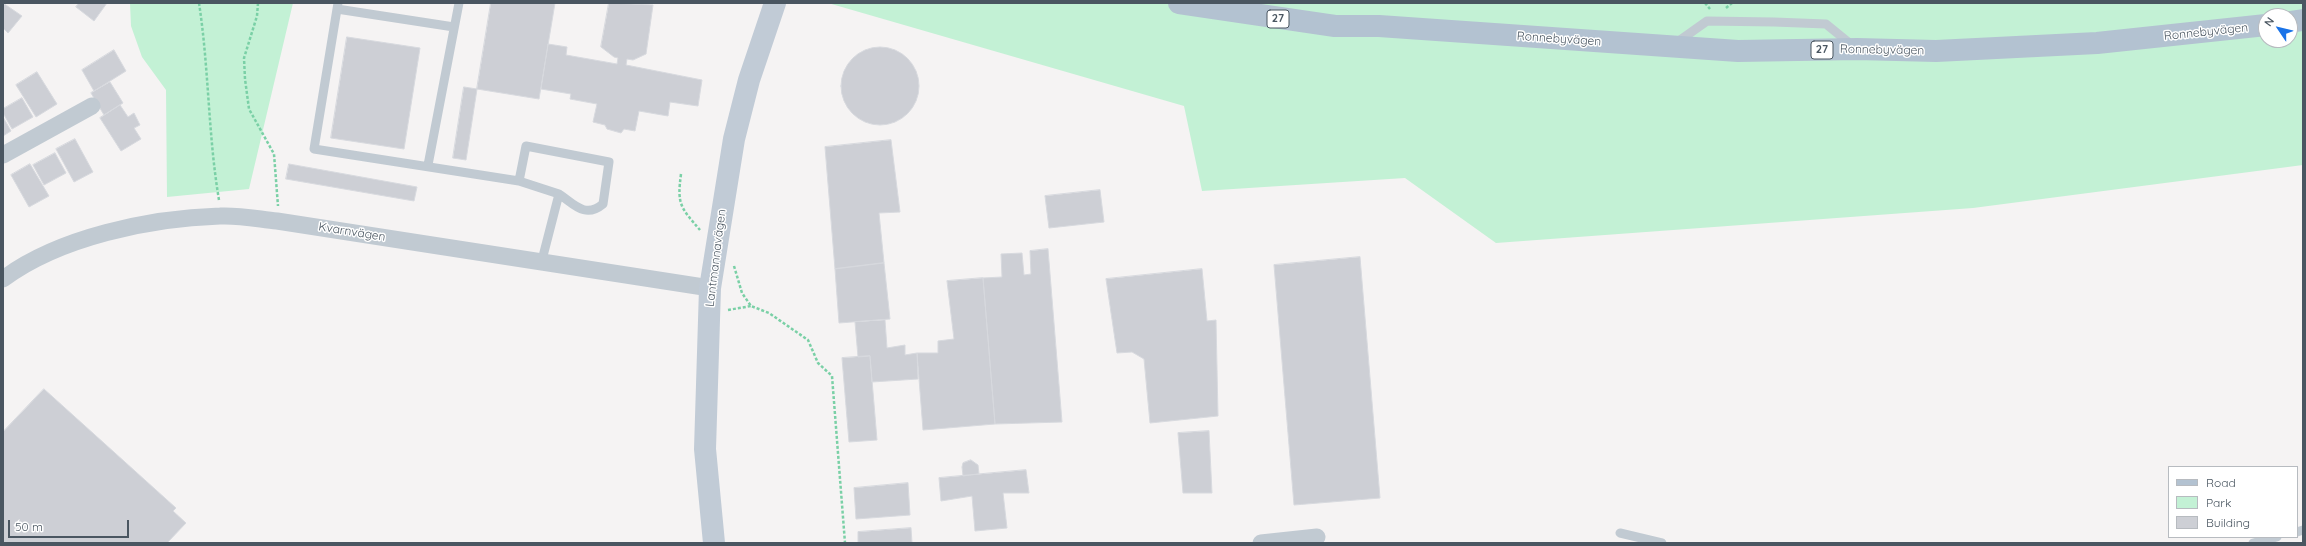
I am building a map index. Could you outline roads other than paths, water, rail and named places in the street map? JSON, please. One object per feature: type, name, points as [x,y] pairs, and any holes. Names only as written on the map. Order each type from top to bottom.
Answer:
[{"type":"main road","name":"Ronnebyvägen","points":[[1179,3],[1335,26],[1379,26],[1738,51],[1857,49],[1936,52],[2097,43],[2258,26]]},
{"type":"main road","name":"Ronnebyvägen","points":[[1267,3],[1338,14],[1379,26]]},
{"type":"street","name":"Lantmannavägen","points":[[714,543],[705,449],[710,288],[734,139],[749,80],[775,3]]},
{"type":"street","points":[[3,155],[92,106]]},
{"type":"street","name":"Kvarnvägen","points":[[5,273],[59,248],[94,237],[142,225],[178,219],[221,216],[277,221],[542,260],[710,288]]},
{"type":"street","points":[[1261,543],[1317,540]]},
{"type":"lane","points":[[428,165],[459,3]]},
{"type":"lane","points":[[454,27],[338,6],[314,149],[428,165],[518,181],[558,194],[585,211],[595,210],[603,204],[609,162],[526,146],[518,181]]},
{"type":"lane","points":[[1671,46],[1707,21],[1774,22],[1826,24],[1857,49]]},
{"type":"lane","points":[[542,260],[558,194]]},
{"type":"lane","points":[[1620,533],[1662,543]]},
{"type":"lane","points":[[2253,543],[2272,538]]}]
